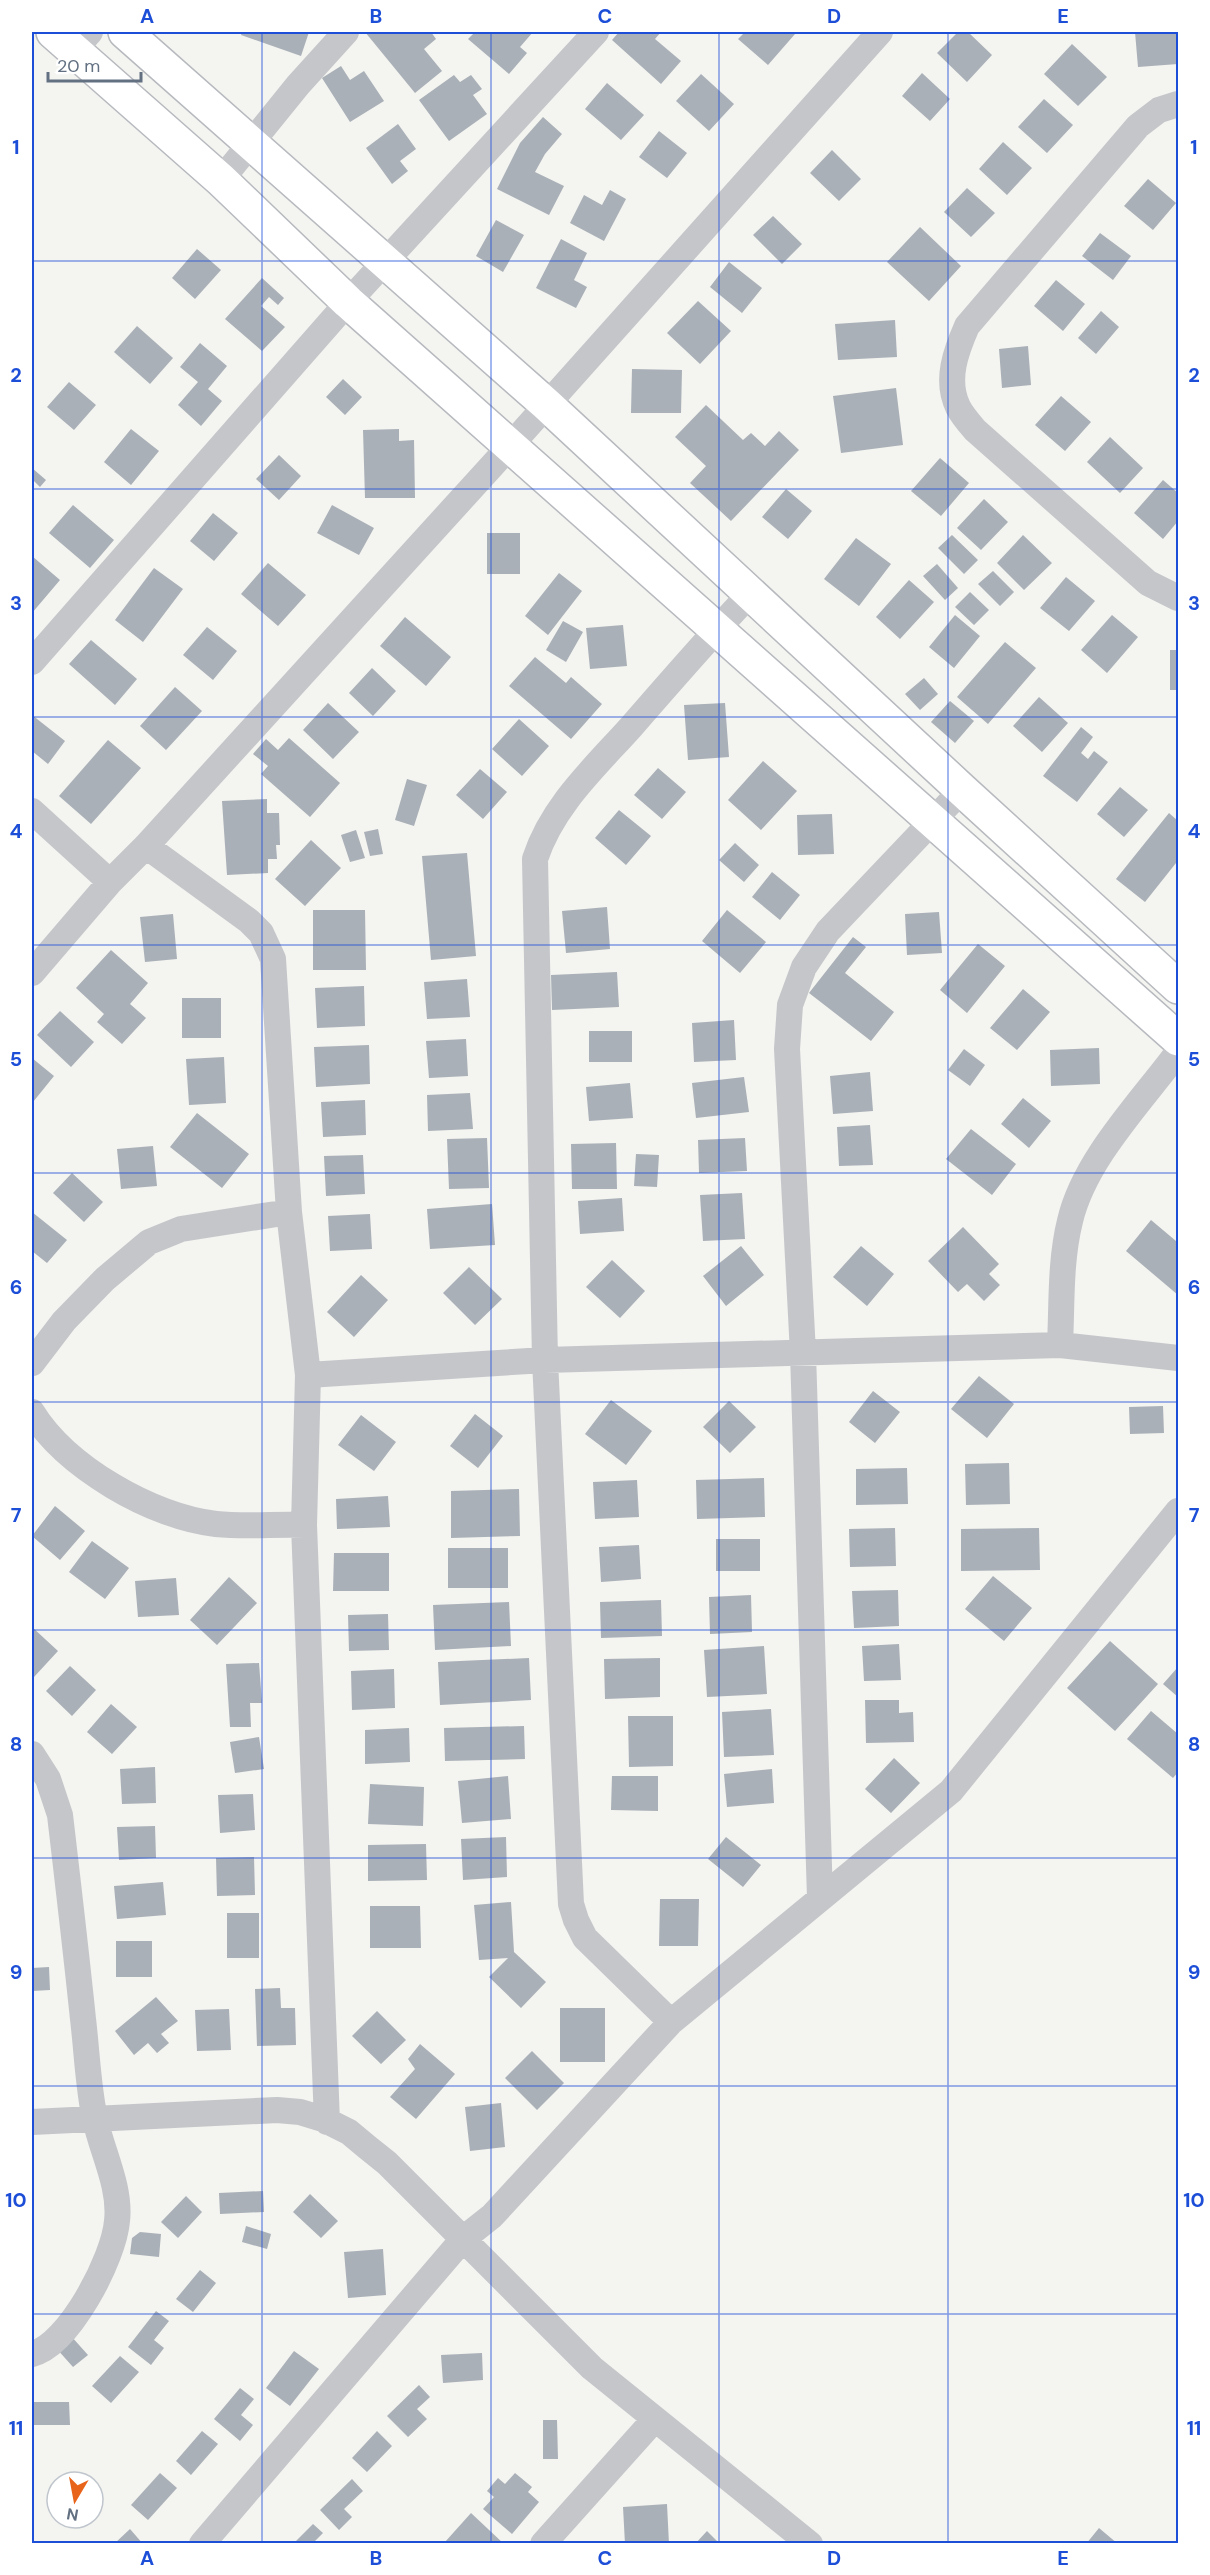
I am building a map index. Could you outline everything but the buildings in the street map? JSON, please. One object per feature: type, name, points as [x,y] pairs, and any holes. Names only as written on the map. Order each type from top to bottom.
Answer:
[{"type":"street","points":[[125,32],[546,404],[962,790],[1179,987]]},
{"type":"street","points":[[221,180],[346,32]]},
{"type":"street","points":[[32,662],[348,302],[596,32]]},
{"type":"street","points":[[32,973],[110,882],[146,846],[510,446],[880,32]]},
{"type":"street","points":[[72,38],[348,302],[1179,1039]]},
{"type":"street","points":[[1179,104],[1159,110],[1138,126],[967,326],[957,351],[951,381],[958,407],[975,430],[1148,583],[1179,598]]},
{"type":"street","points":[[671,2022],[585,1938],[576,1920],[572,1904],[545,1360],[536,859],[541,840],[569,798],[750,594]]},
{"type":"street","points":[[820,1898],[803,1353],[787,1049],[790,1005],[804,967],[828,931],[962,790]]},
{"type":"street","points":[[32,811],[110,882]]},
{"type":"street","points":[[146,846],[249,921],[261,933],[273,959],[289,1212],[308,1375],[304,1525],[327,2122]]},
{"type":"street","points":[[1060,1345],[1064,1265],[1070,1222],[1079,1192],[1091,1167],[1179,1052]]},
{"type":"street","points":[[32,1363],[64,1321],[105,1279],[149,1242],[181,1229],[289,1212]]},
{"type":"street","points":[[308,1375],[545,1360],[1060,1345],[1179,1358]]},
{"type":"street","points":[[32,1412],[49,1436],[82,1464],[150,1505],[216,1524],[304,1525]]},
{"type":"street","points":[[202,2544],[463,2239],[492,2216],[671,2022],[951,1791],[1179,1511]]},
{"type":"street","points":[[32,1754],[48,1779],[60,1815],[95,2119],[116,2193],[118,2219],[114,2244],[94,2289],[54,2340],[32,2355]]},
{"type":"street","points":[[32,2122],[277,2110],[300,2112],[349,2132],[387,2163],[592,2368],[810,2544]]},
{"type":"street","points":[[543,2544],[654,2420]]}]
